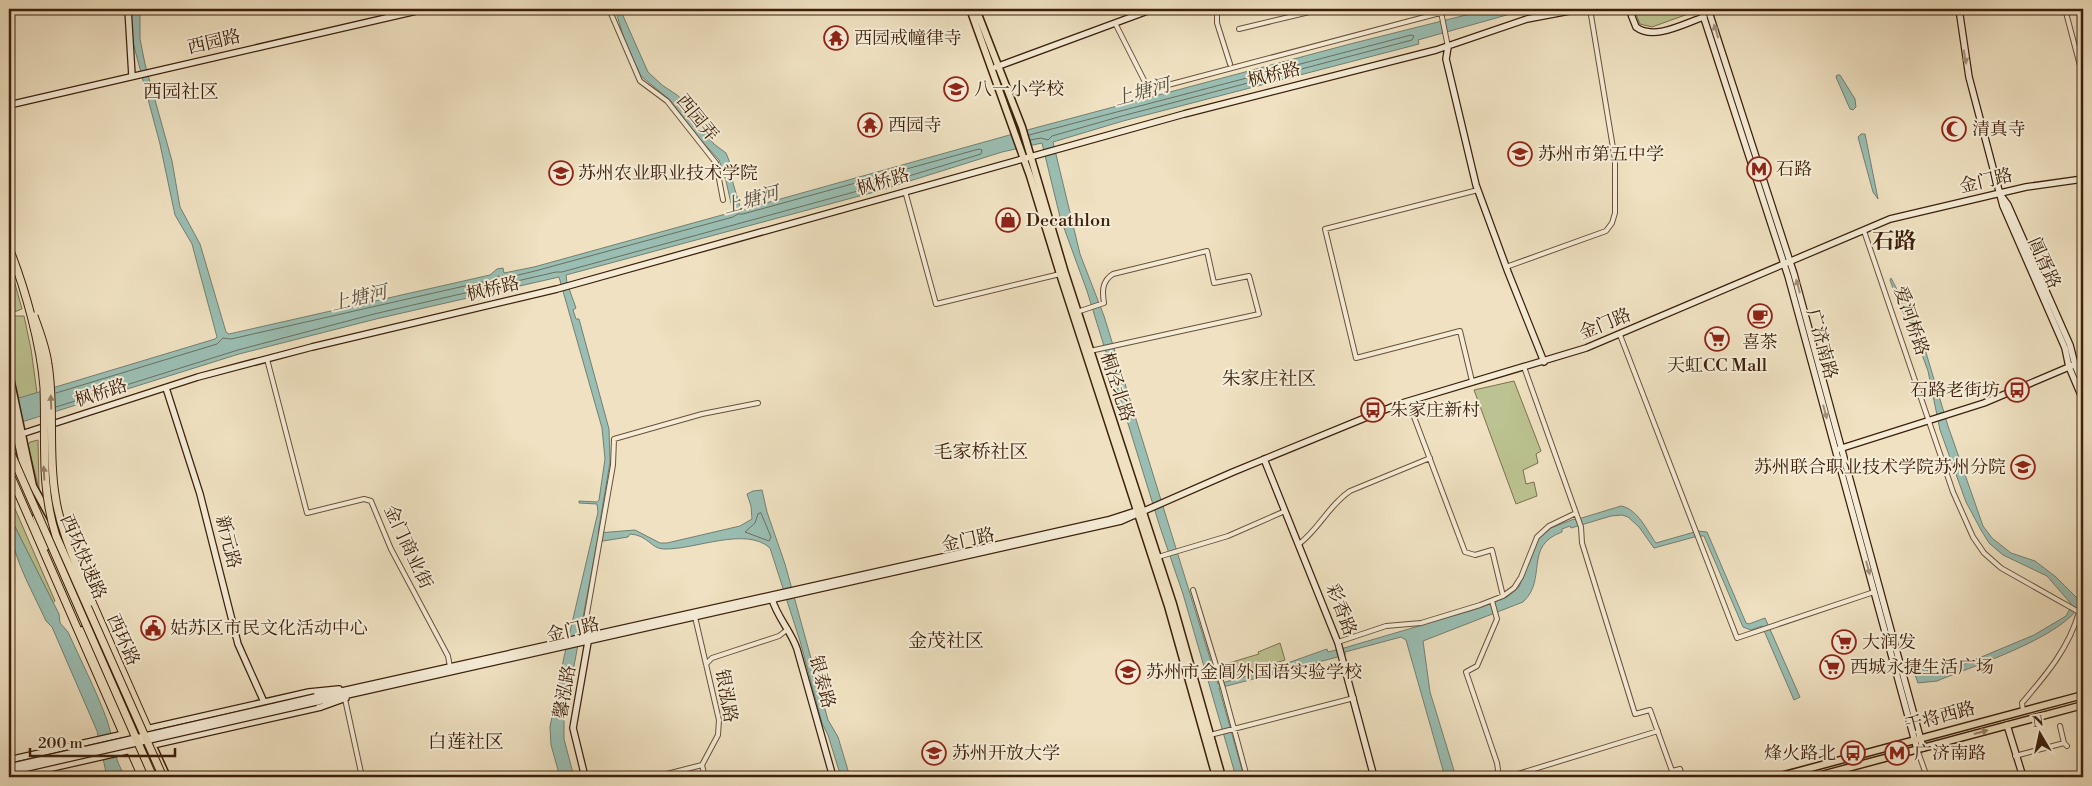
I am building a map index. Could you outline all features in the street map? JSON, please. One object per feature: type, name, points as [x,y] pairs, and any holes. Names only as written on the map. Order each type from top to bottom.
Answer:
[{"type":"highway","name":"西环快速路","points":[[9,248],[25,295],[42,369],[44,473],[51,520],[56,536],[165,777]]},
{"type":"highway","points":[[25,295],[37,325],[48,363],[52,400],[52,470],[57,509],[64,532],[92,602],[153,745]]},
{"type":"highway","name":"西环快速路","points":[[9,449],[41,526],[153,777]]},
{"type":"highway","points":[[9,472],[73,622],[132,750],[142,777]]},
{"type":"main road","points":[[128,9],[132,76]]},
{"type":"main road","name":"西园路","points":[[9,105],[426,9]]},
{"type":"main road","name":"桐泾北路","points":[[970,9],[1022,127],[1028,147],[1027,158],[1060,274],[1090,351],[1139,513],[1158,557],[1178,619],[1222,777]]},
{"type":"main road","name":"桐泾北路","points":[[976,9],[1020,148],[1027,158],[1139,513],[1168,606],[1216,777]]},
{"type":"main road","points":[[995,67],[1115,23],[1136,12],[1153,9]]},
{"type":"main road","name":"枫桥路","points":[[9,438],[166,388],[267,359],[558,289],[1184,114],[1448,47],[1527,19],[1580,9]]},
{"type":"main road","points":[[1629,9],[1635,25],[1648,33],[1658,32],[1704,17]]},
{"type":"main road","name":"广济南路","points":[[1701,9],[1787,262]]},
{"type":"main road","name":"阊胥路","points":[[1960,9],[1969,77],[2000,193],[2008,205],[2070,345],[2072,366],[2083,400]]},
{"type":"main road","name":"广济南路","points":[[1710,10],[1787,262],[1920,748]]},
{"type":"main road","points":[[1448,47],[1446,59],[1478,190],[1544,362]]},
{"type":"main road","name":"金门路","points":[[9,766],[451,670],[1150,510],[1408,400],[1574,353],[1620,335],[1787,262],[1894,218],[2034,185],[2083,179]]},
{"type":"main road","points":[[1839,448],[2003,396],[2083,361]]},
{"type":"main road","name":"阊胥路","points":[[2072,366],[2083,384]]},
{"type":"main road","name":"西环路","points":[[9,373],[29,490],[43,542],[125,734]]},
{"type":"main road","name":"新元路","points":[[166,388],[200,494],[238,644],[264,702]]},
{"type":"main road","name":"西环路","points":[[9,401],[17,425]]},
{"type":"main road","name":"西环路","points":[[19,435],[33,486],[60,535],[147,729]]},
{"type":"main road","name":"广济南路","points":[[1839,448],[1874,592],[1918,739]]},
{"type":"main road","name":"彩香路","points":[[1264,460],[1338,643],[1374,777]]},
{"type":"main road","name":"金门路","points":[[588,639],[695,617],[772,599],[782,594]]},
{"type":"main road","name":"银泰路","points":[[772,599],[776,611],[788,628],[800,658],[833,777]]},
{"type":"main road","name":"馨泓路","points":[[585,777],[573,728],[588,639]]},
{"type":"main road","points":[[9,760],[316,691],[357,691]]},
{"type":"main road","points":[[12,777],[320,708],[345,699],[357,691]]},
{"type":"main road","name":"干将西路","points":[[1777,777],[2083,695]]},
{"type":"main road","name":"金门路","points":[[9,772],[316,700]]},
{"type":"main road","points":[[2058,702],[2060,711]]},
{"type":"main road","name":"干将西路","points":[[1814,777],[2083,705]]},
{"type":"main road","points":[[2007,725],[2023,777]]},
{"type":"main road","points":[[153,745],[165,777]]},
{"type":"main road","points":[[132,750],[147,777]]},
{"type":"street","name":"西园弄","points":[[610,9],[640,81],[667,101],[716,163],[723,200]]},
{"type":"street","points":[[1217,9],[1217,23],[1230,64]]},
{"type":"street","points":[[1239,29],[1310,10],[1322,9]]},
{"type":"street","points":[[1115,23],[1149,90],[1442,14],[1455,9]]},
{"type":"street","points":[[1506,267],[1606,230],[1613,218],[1616,160],[1590,9]]},
{"type":"street","points":[[2064,9],[2083,77]]},
{"type":"street","points":[[1442,14],[1448,47]]},
{"type":"street","points":[[1472,381],[1460,331],[1356,358],[1325,229],[1478,190]]},
{"type":"street","points":[[905,191],[936,304],[1060,274]]},
{"type":"street","name":"爱河桥路","points":[[1864,231],[1932,420],[1959,506],[1979,546],[2001,568],[2080,612]]},
{"type":"street","points":[[1075,312],[1104,303],[1104,284],[1108,277],[1114,274],[1207,251],[1214,283],[1249,276],[1259,314],[1090,351]]},
{"type":"street","points":[[1620,335],[1737,638],[1874,592]]},
{"type":"street","name":"金门商业街","points":[[267,359],[307,513],[364,499],[371,501],[391,549],[448,656],[451,670]]},
{"type":"street","points":[[1524,367],[1581,526],[1582,543],[1635,714],[1650,710],[1672,771],[1680,769],[1682,777]]},
{"type":"street","points":[[1408,400],[1465,552],[1475,556],[1492,550],[1503,596]]},
{"type":"street","points":[[588,639],[586,619],[613,465],[614,439],[702,414],[758,403]]},
{"type":"street","points":[[1298,544],[1309,536],[1339,498],[1350,491],[1430,458]]},
{"type":"street","points":[[1158,557],[1228,536],[1286,511]]},
{"type":"street","points":[[1338,643],[1386,626],[1421,623],[1492,602],[1503,596],[1514,588],[1521,577],[1537,537],[1549,526],[1576,513]]},
{"type":"street","points":[[1193,590],[1247,777]]},
{"type":"street","points":[[1492,602],[1497,618],[1477,666],[1466,672],[1497,763],[1499,777]]},
{"type":"street","points":[[2023,710],[2022,703],[2051,670],[2074,631],[2080,612]]},
{"type":"street","name":"银泓路","points":[[695,617],[719,720],[718,735],[702,765]]},
{"type":"street","points":[[706,664],[712,658],[779,636],[788,628]]},
{"type":"street","points":[[1210,734],[1354,698]]},
{"type":"street","points":[[345,699],[362,777]]},
{"type":"street","points":[[2015,756],[2066,744],[2060,726]]},
{"type":"street","points":[[1508,777],[1658,732]]},
{"type":"street","points":[[1920,748],[1927,777]]},
{"type":"street","points":[[655,777],[702,765],[705,777]]},
{"type":"green space","points":[[1634,9],[1693,9],[1688,14],[1652,27],[1640,24]]},
{"type":"green space","points":[[9,262],[22,309],[9,314]]},
{"type":"green space","points":[[24,316],[37,393],[19,399],[9,360],[9,318]]},
{"type":"green space","points":[[1514,381],[1541,451],[1536,454],[1538,463],[1523,470],[1526,484],[1534,482],[1537,496],[1516,504],[1474,390]]},
{"type":"green space","points":[[38,440],[39,489],[28,445],[30,442]]},
{"type":"green space","points":[[9,495],[55,601],[53,603],[9,515]]},
{"type":"green space","points":[[1280,643],[1285,660],[1223,679],[1219,666],[1259,654],[1258,652]]},
{"type":"water","points":[[130,9],[140,9],[140,39],[145,64],[172,161],[180,207],[200,244],[226,332],[229,334],[490,275],[497,269],[503,268],[504,273],[534,267],[733,212],[719,160],[699,138],[671,101],[641,76],[626,45],[615,9],[620,9],[648,72],[685,102],[695,123],[714,144],[726,153],[741,210],[1031,129],[1350,44],[1490,9],[1528,9],[1418,40],[1419,44],[1123,121],[1053,142],[1080,254],[1104,316],[1218,684],[1265,671],[1327,649],[1328,652],[1344,648],[1477,609],[1507,597],[1519,587],[1536,541],[1551,528],[1574,519],[1621,506],[1632,511],[1637,516],[1656,543],[1698,531],[1707,532],[1746,623],[1749,624],[1765,618],[1800,697],[1794,700],[1762,626],[1751,630],[1743,627],[1704,536],[1654,548],[1639,527],[1628,517],[1622,515],[1611,516],[1571,528],[1570,526],[1562,529],[1562,532],[1550,538],[1539,554],[1534,583],[1530,593],[1523,602],[1423,641],[1430,692],[1456,777],[1445,777],[1406,640],[1401,637],[1345,652],[1345,655],[1219,688],[1244,777],[1236,777],[1183,594],[1160,527],[1087,291],[1060,217],[1042,143],[1002,152],[878,191],[566,275],[576,308],[573,310],[576,319],[579,319],[609,429],[610,462],[598,533],[635,530],[660,543],[667,543],[740,526],[752,519],[751,506],[747,494],[762,490],[767,512],[785,564],[828,720],[838,737],[850,777],[841,777],[828,735],[822,723],[800,641],[770,548],[760,542],[748,539],[734,539],[664,549],[656,547],[641,537],[630,534],[628,537],[597,542],[564,720],[564,739],[574,777],[560,777],[551,745],[550,727],[564,657],[598,512],[597,504],[579,503],[579,501],[597,502],[599,500],[605,459],[602,428],[559,277],[376,319],[239,354],[9,426],[9,401],[217,337],[192,244],[175,215],[160,144],[131,35]]},
{"type":"water","points":[[1840,75],[1855,99],[1856,107],[1853,110],[1850,109],[1836,77]]},
{"type":"water","points":[[1861,134],[1865,134],[1878,199],[1873,192],[1858,137]]},
{"type":"water","points":[[1891,278],[1916,326],[1914,329],[1899,305],[1890,280]]},
{"type":"water","points":[[1921,336],[1948,426],[1983,526],[1992,538],[2011,553],[2035,561],[2056,577],[2082,603],[2072,616],[2037,639],[1994,659],[1937,681],[1918,683],[1913,669],[1924,666],[1930,674],[1943,673],[2034,635],[2066,616],[2072,605],[2047,576],[2003,555],[1989,543],[1981,530],[1966,502],[1940,430],[1928,371],[1916,338]]},
{"type":"water","points":[[9,515],[59,614],[60,623],[68,632],[93,687],[107,720],[116,757],[126,777],[107,777],[97,731],[52,627],[46,621],[17,556],[10,529]]},
{"type":"place","name":"西园戒幢律寺","points":[[836,38]]},
{"type":"place","name":"八一小学校","points":[[956,89]]},
{"type":"place","name":"西园寺","points":[[870,125]]},
{"type":"place","name":"清真寺","points":[[1954,129]]},
{"type":"place","name":"苏州市第五中学","points":[[1520,154]]},
{"type":"place","name":"石路","points":[[1759,169]]},
{"type":"place","name":"苏州农业职业技术学院","points":[[561,173]]},
{"type":"place","name":"Decathlon","points":[[1008,220]]},
{"type":"place","name":"喜茶","points":[[1760,316]]},
{"type":"place","name":"天虹CC Mall","points":[[1717,339]]},
{"type":"place","name":"石路老街坊","points":[[2017,390]]},
{"type":"place","name":"朱家庄新村","points":[[1373,410]]},
{"type":"place","name":"苏州联合职业技术学院苏州分院","points":[[2023,467]]},
{"type":"place","name":"姑苏区市民文化活动中心","points":[[153,628]]},
{"type":"place","name":"大润发","points":[[1844,642]]},
{"type":"place","name":"西城永捷生活广场","points":[[1832,667]]},
{"type":"place","name":"苏州市金阊外国语实验学校","points":[[1128,672]]},
{"type":"place","name":"苏州开放大学","points":[[934,753]]},
{"type":"place","name":"烽火路北","points":[[1853,753]]},
{"type":"place","name":"广济南路","points":[[1897,753]]},
{"type":"district","name":"西园社区","points":[[181,92]]},
{"type":"district","name":"石路","points":[[1894,241]]},
{"type":"district","name":"朱家庄社区","points":[[1269,379]]},
{"type":"district","name":"毛家桥社区","points":[[981,452]]},
{"type":"district","name":"金茂社区","points":[[946,641]]},
{"type":"district","name":"白莲社区","points":[[466,742]]},
{"type":"water label","name":"上塘河","points":[[1142,92]]},
{"type":"water label","name":"上塘河","points":[[751,200]]},
{"type":"water label","name":"上塘河","points":[[359,298]]}]
